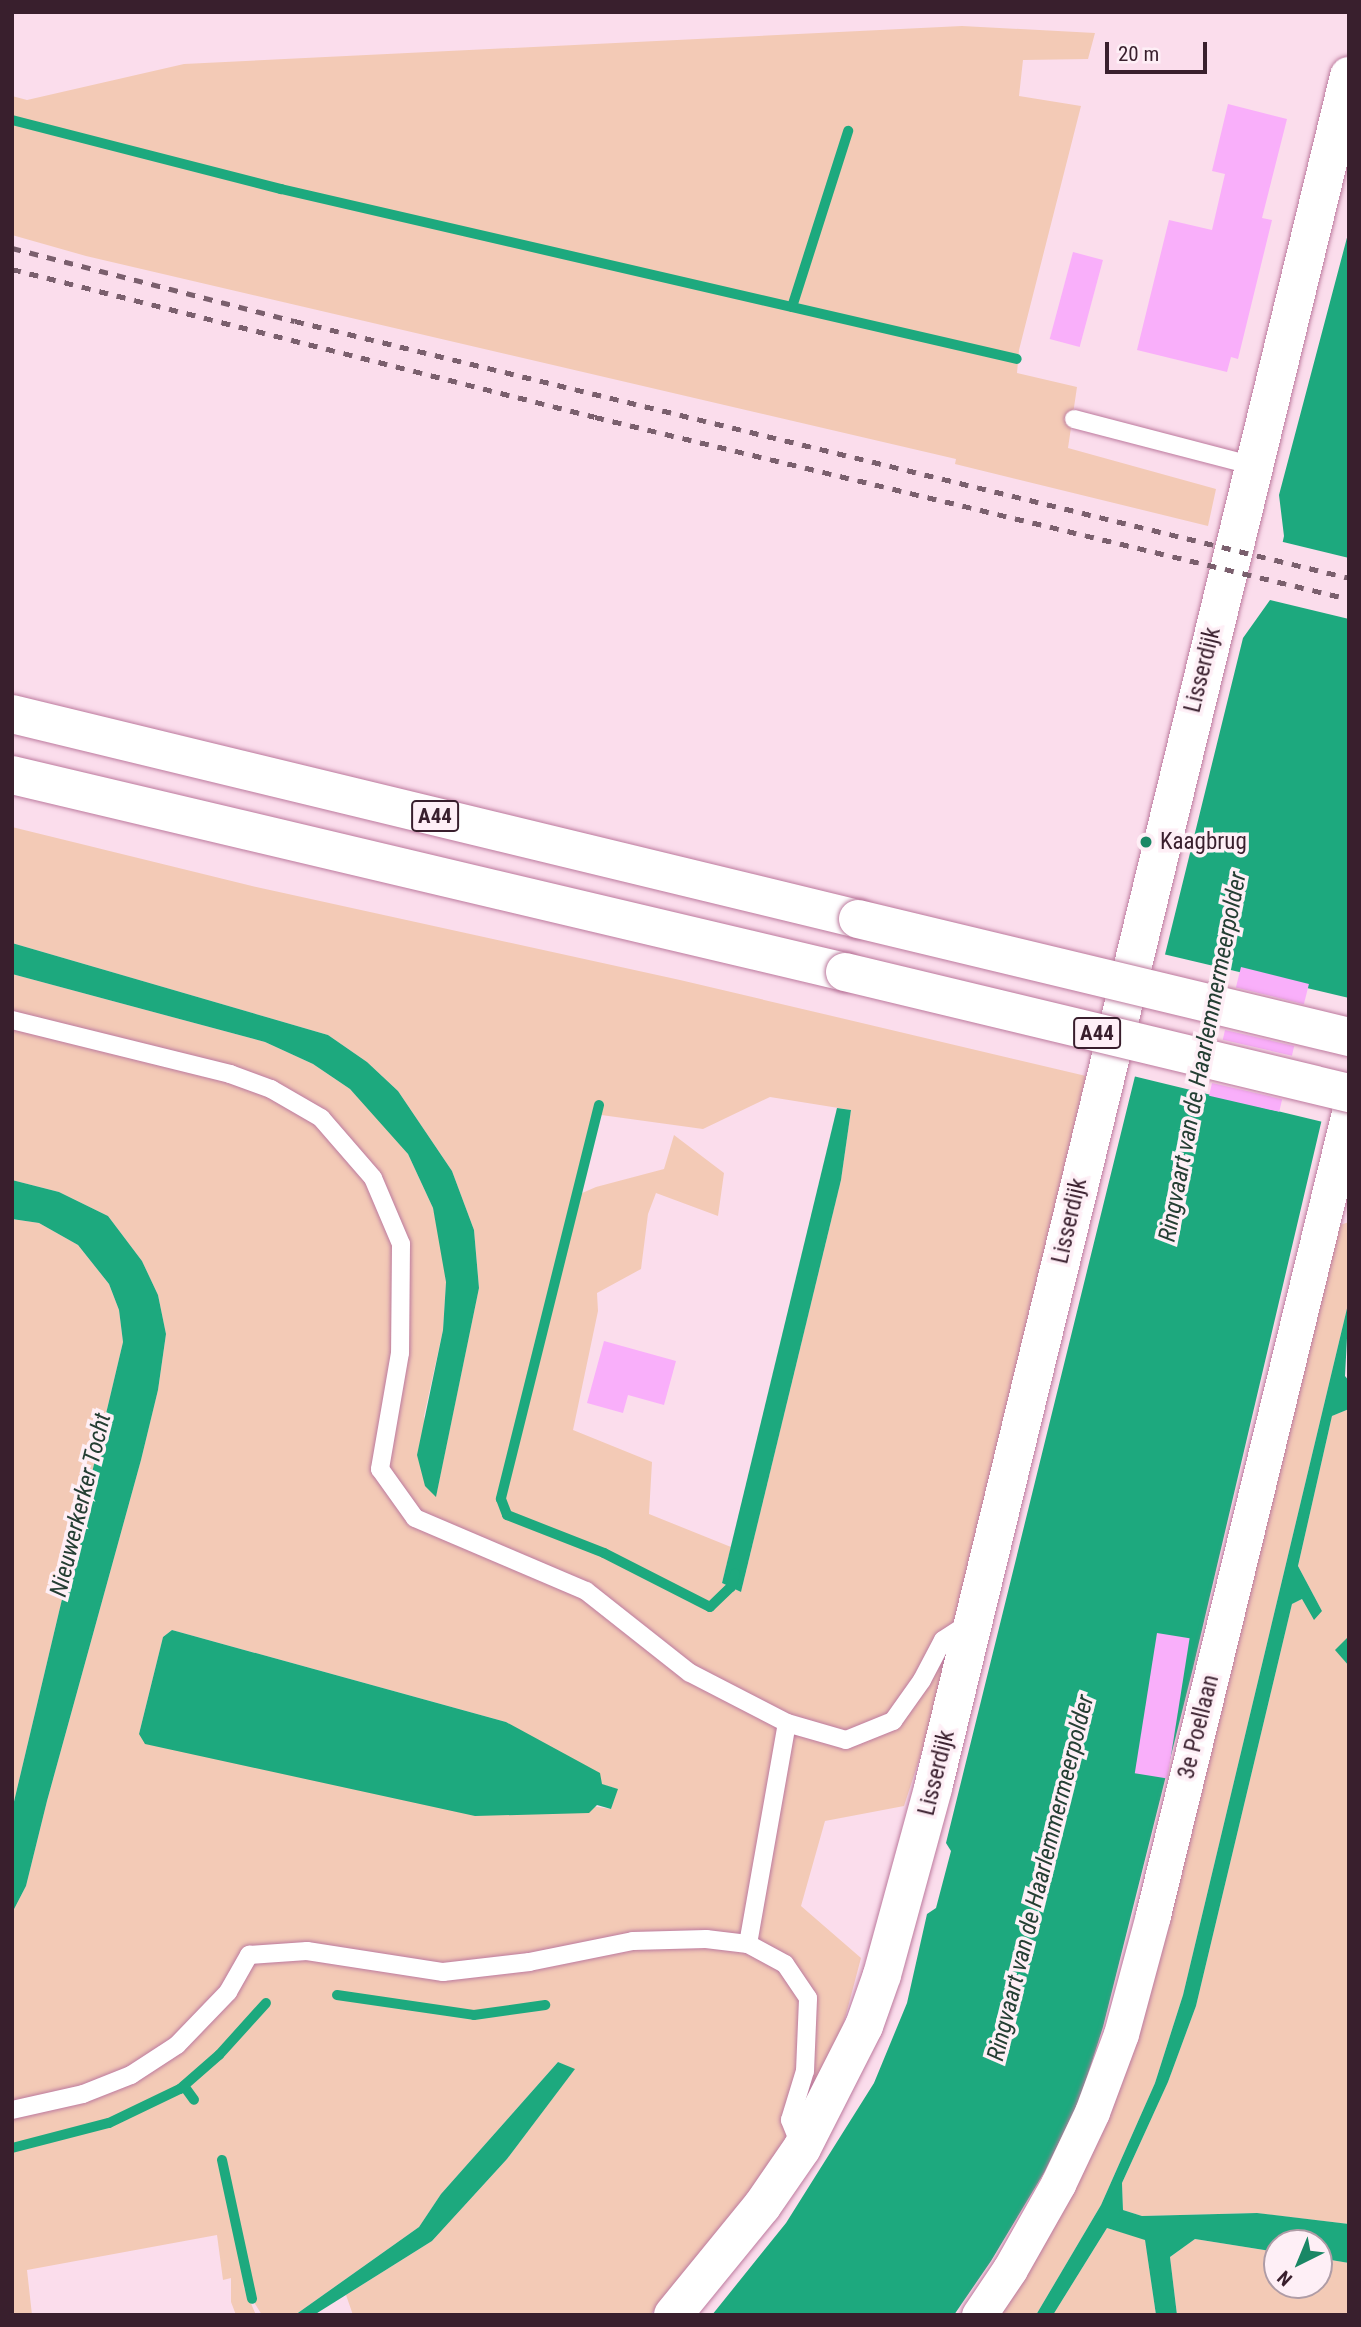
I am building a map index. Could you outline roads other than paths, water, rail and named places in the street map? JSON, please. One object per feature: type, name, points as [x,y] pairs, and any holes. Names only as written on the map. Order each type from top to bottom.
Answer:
[{"type":"main road","name":"Lisserdijk","points":[[673,2315],[762,2206],[802,2148],[864,2026],[882,1975],[975,1620],[1349,76]]},
{"type":"main road","name":"A44","points":[[12,714],[1349,1037]]},
{"type":"main road","name":"A44","points":[[12,775],[1349,1093]]},
{"type":"street","name":"3e Poellaan","points":[[979,2315],[1010,2269],[1058,2184],[1092,2112],[1121,2034],[1339,1200],[1349,1112]]},
{"type":"lane","points":[[1074,419],[1254,466]]},
{"type":"lane","points":[[12,1020],[230,1074],[271,1089],[321,1118],[373,1178],[401,1244],[400,1353],[380,1469],[415,1518],[586,1591],[690,1673],[787,1723],[846,1740],[893,1721],[922,1679],[943,1640],[975,1620]]},
{"type":"lane","points":[[748,1944],[787,1723]]},
{"type":"lane","points":[[12,2110],[83,2094],[142,2068],[177,2045],[228,1992],[249,1955],[307,1951],[443,1972],[529,1962],[633,1941],[706,1939],[748,1944],[785,1964],[808,1998],[805,2071],[790,2120],[802,2148]]},
{"type":"water","name":"Ringvaart van de Haarlemmermeerpolder","points":[[1349,230],[1349,1004],[1193,1668],[1103,2027],[1079,2102],[1045,2171],[991,2261],[954,2315],[712,2315],[786,2223],[874,2083],[907,2003],[927,1914],[936,1908],[951,1851],[946,1843],[1243,638],[1270,600],[1284,536],[1279,495]]},
{"type":"water","points":[[12,943],[328,1035],[367,1062],[398,1091],[452,1171],[474,1230],[479,1288],[436,1497],[425,1486],[417,1455],[443,1330],[446,1282],[433,1208],[408,1154],[350,1089],[313,1064],[265,1042],[12,974]]},
{"type":"water","points":[[837,1108],[851,1110],[841,1180],[741,1592],[722,1583]]},
{"type":"water","points":[[12,1180],[59,1192],[108,1216],[142,1261],[158,1295],[166,1334],[158,1390],[141,1460],[26,1886],[12,1913],[12,1810],[123,1342],[119,1310],[109,1284],[78,1245],[39,1223],[12,1219]]},
{"type":"water","points":[[1349,1300],[1345,1376],[1349,1381],[1349,1409],[1332,1416],[1298,1566],[1322,1611],[1314,1620],[1302,1599],[1292,1604],[1196,2006],[1168,2082],[1122,2183],[1123,2210],[1142,2216],[1257,2213],[1349,2224],[1349,2263],[1333,2260],[1333,2229],[1263,2229],[1263,2250],[1195,2239],[1170,2257],[1177,2315],[1156,2315],[1145,2240],[1107,2228],[1053,2315],[1036,2315],[1101,2205],[1155,2083],[1183,1995]]},
{"type":"water","points":[[172,1630],[506,1722],[600,1773],[602,1784],[618,1789],[611,1809],[597,1805],[589,1813],[475,1816],[145,1744],[139,1734],[163,1637]]},
{"type":"water","points":[[1347,1638],[1349,1641],[1349,1666],[1335,1650]]},
{"type":"water","points":[[558,2062],[575,2069],[507,2159],[432,2241],[314,2315],[295,2315],[419,2227],[441,2194]]},
{"type":"waterway","points":[[12,120],[281,189],[1017,359]]},
{"type":"waterway","points":[[792,307],[848,131]]},
{"type":"waterway","points":[[599,1105],[501,1499],[507,1515],[604,1553],[710,1607],[731,1587],[735,1574]]},
{"type":"waterway","points":[[337,1995],[474,2015],[545,2005]]},
{"type":"waterway","points":[[12,2148],[109,2123],[180,2089],[219,2055],[266,2003]]},
{"type":"waterway","points":[[184,2086],[194,2100]]},
{"type":"waterway","points":[[222,2160],[252,2299]]},
{"type":"railway","points":[[12,248],[295,321],[1349,578]]},
{"type":"railway","points":[[12,269],[595,417],[1349,599]]},
{"type":"place","name":"Kaagbrug","points":[[1146,842]]},
{"type":"water label","name":"Nieuwerkerker Tocht","points":[[81,1505]]}]
